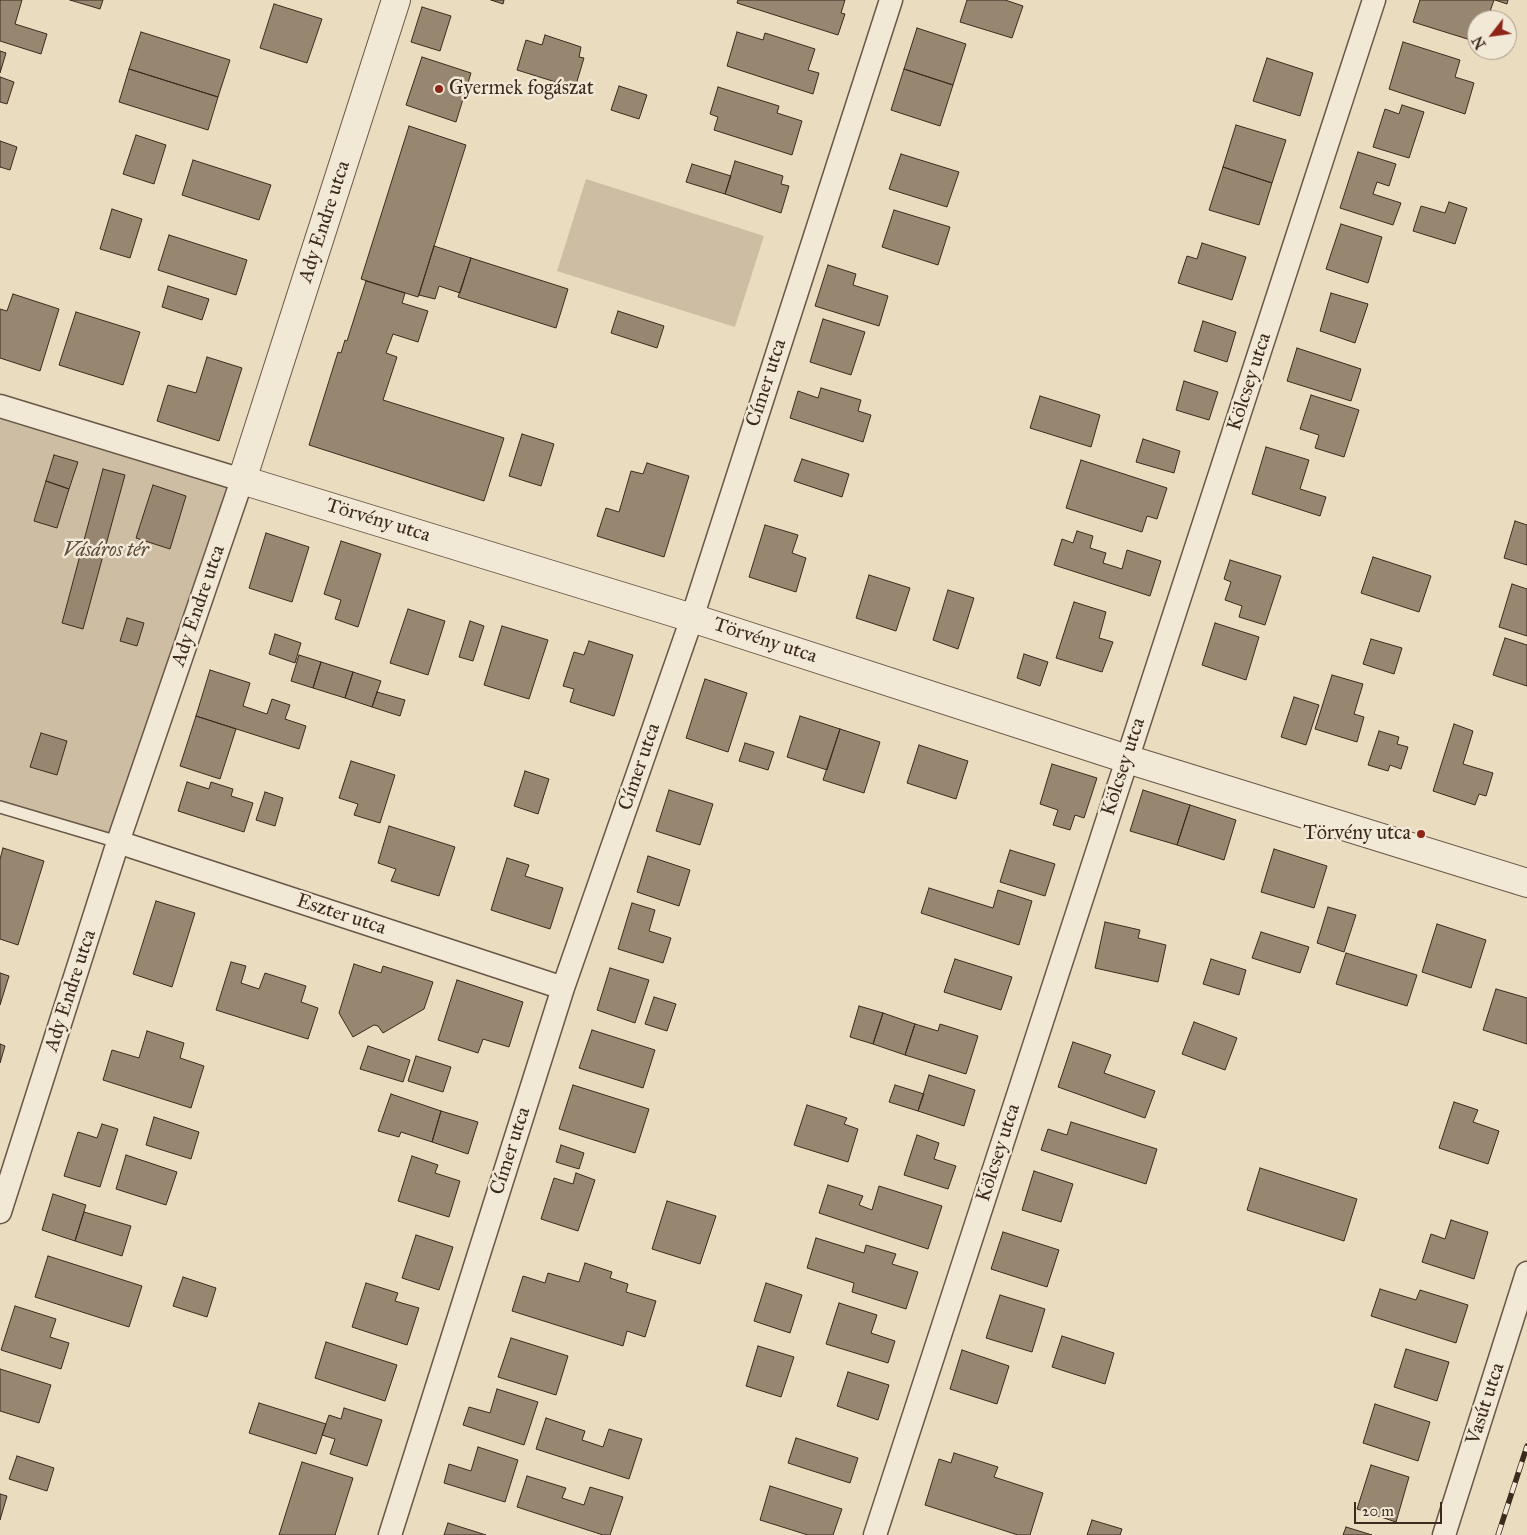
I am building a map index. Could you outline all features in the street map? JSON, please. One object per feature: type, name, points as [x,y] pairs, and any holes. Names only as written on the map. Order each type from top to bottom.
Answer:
[{"type":"street","name":"Ady Endre utca","points":[[0,1212],[118,842],[242,480],[396,0]]},
{"type":"street","name":"Címer utca","points":[[390,1535],[563,988],[692,618],[891,0]]},
{"type":"street","name":"Kölcsey utca","points":[[875,1535],[1374,0]]},
{"type":"street","name":"Törvény utca","points":[[0,406],[692,618],[1127,760],[1527,883]]},
{"type":"street","name":"Eszter utca","points":[[118,842],[563,988]]},
{"type":"street","name":"Vasút utca","points":[[1444,1535],[1527,1273]]},
{"type":"lane","points":[[0,807],[118,842]]},
{"type":"green space","points":[[586,179],[764,236],[735,327],[557,271]]},
{"type":"green space","name":"Vásáros tér","points":[[0,406],[242,480],[118,842],[0,807]]},
{"type":"building","points":[[0,0],[22,0],[15,24],[47,34],[41,54],[0,41]]},
{"type":"building","points":[[70,0],[103,0],[100,9]]},
{"type":"building","points":[[491,0],[504,0],[503,4]]},
{"type":"building","points":[[738,0],[845,0],[841,13],[845,14],[838,35],[737,3]]},
{"type":"building","points":[[967,0],[1005,0],[1023,6],[1012,38],[960,22]]},
{"type":"building","points":[[1420,0],[1494,0],[1490,10],[1467,10],[1467,39],[1413,22]]},
{"type":"building","points":[[1495,0],[1508,0],[1507,4]]},
{"type":"building","points":[[274,4],[322,19],[307,63],[260,48]]},
{"type":"building","points":[[422,7],[451,16],[440,51],[411,42]]},
{"type":"building","points":[[917,28],[966,44],[953,85],[904,69]]},
{"type":"building","points":[[141,32],[230,60],[218,97],[129,69]]},
{"type":"building","points":[[737,32],[763,40],[765,33],[815,49],[808,70],[819,73],[813,94],[727,66]]},
{"type":"building","points":[[545,35],[581,47],[579,57],[584,58],[575,88],[517,70],[526,40],[542,45]]},
{"type":"building","points":[[1403,42],[1460,60],[1455,77],[1474,83],[1465,114],[1389,89]]},
{"type":"building","points":[[0,51],[6,53],[0,73]]},
{"type":"building","name":"Gyermek fogászat","points":[[422,57],[471,73],[456,122],[406,105]]},
{"type":"building","points":[[1267,58],[1313,73],[1300,116],[1253,101]]},
{"type":"building","points":[[129,69],[218,97],[208,130],[119,102]]},
{"type":"building","points":[[904,69],[953,85],[940,126],[891,110]]},
{"type":"building","points":[[0,77],[14,82],[7,104],[0,102]]},
{"type":"building","points":[[619,86],[647,95],[639,119],[611,110]]},
{"type":"building","points":[[718,87],[779,106],[777,113],[802,121],[792,155],[714,130],[718,117],[710,114]]},
{"type":"building","points":[[1402,105],[1424,112],[1409,158],[1373,147],[1385,109],[1399,114]]},
{"type":"building","points":[[1236,125],[1286,140],[1272,183],[1223,167]]},
{"type":"building","points":[[409,126],[466,145],[418,297],[361,279]]},
{"type":"building","points":[[136,135],[166,145],[154,184],[123,174]]},
{"type":"building","points":[[0,141],[17,147],[10,170],[0,167]]},
{"type":"building","points":[[1358,152],[1396,164],[1389,186],[1377,182],[1373,194],[1401,203],[1393,225],[1340,208]]},
{"type":"building","points":[[901,154],[959,172],[947,207],[889,189]]},
{"type":"building","points":[[193,160],[271,185],[259,220],[182,195]]},
{"type":"building","points":[[735,161],[783,176],[781,184],[789,186],[781,213],[725,194]]},
{"type":"building","points":[[692,164],[731,176],[725,194],[686,182]]},
{"type":"building","points":[[1223,167],[1272,183],[1259,225],[1209,210]]},
{"type":"building","points":[[1449,202],[1467,208],[1455,244],[1413,231],[1421,206],[1445,213]]},
{"type":"building","points":[[112,209],[142,219],[130,258],[100,249]]},
{"type":"building","points":[[894,210],[950,227],[938,265],[882,247]]},
{"type":"building","points":[[1341,224],[1382,237],[1368,283],[1326,269]]},
{"type":"building","points":[[169,235],[247,260],[236,295],[158,270]]},
{"type":"building","points":[[1202,243],[1246,257],[1232,300],[1178,283],[1187,256],[1197,259]]},
{"type":"building","points":[[434,246],[471,258],[460,293],[439,286],[435,299],[419,295]]},
{"type":"building","points":[[471,258],[568,289],[556,328],[458,297]]},
{"type":"building","points":[[828,265],[856,274],[853,285],[888,296],[879,326],[815,306]]},
{"type":"building","points":[[366,281],[405,293],[402,303],[428,311],[418,342],[393,334],[386,353],[397,357],[383,400],[504,438],[484,501],[309,445],[338,352],[341,353],[345,340],[347,341]]},
{"type":"building","points":[[168,286],[209,299],[202,320],[162,307]]},
{"type":"building","points":[[1331,293],[1368,304],[1355,343],[1320,331]]},
{"type":"building","points":[[13,294],[59,309],[40,371],[0,358],[0,309],[7,311]]},
{"type":"building","points":[[618,311],[664,326],[657,348],[611,333]]},
{"type":"building","points":[[76,312],[140,332],[123,385],[59,365]]},
{"type":"building","points":[[823,319],[865,332],[851,375],[810,362]]},
{"type":"building","points":[[1203,321],[1236,332],[1227,362],[1194,351]]},
{"type":"building","points":[[1297,348],[1361,369],[1351,401],[1287,381]]},
{"type":"building","points":[[207,357],[242,368],[219,441],[157,421],[168,385],[196,393]]},
{"type":"building","points":[[1184,381],[1218,392],[1209,420],[1176,410]]},
{"type":"building","points":[[821,388],[861,400],[858,411],[871,415],[863,442],[790,418],[798,391],[818,398]]},
{"type":"building","points":[[1311,395],[1359,410],[1344,457],[1315,448],[1319,435],[1300,429]]},
{"type":"building","points":[[1040,396],[1100,415],[1091,447],[1030,428]]},
{"type":"building","points":[[522,434],[554,444],[541,486],[509,476]]},
{"type":"building","points":[[1143,439],[1180,451],[1174,473],[1136,462]]},
{"type":"building","points":[[1266,447],[1309,460],[1300,489],[1326,497],[1320,516],[1252,494]]},
{"type":"building","points":[[54,455],[78,462],[69,489],[46,481]]},
{"type":"building","points":[[802,459],[849,474],[842,497],[794,481]]},
{"type":"building","points":[[1081,460],[1167,488],[1157,519],[1147,516],[1142,532],[1066,508]]},
{"type":"building","points":[[647,463],[689,476],[664,557],[597,536],[606,508],[619,512],[631,471],[643,474]]},
{"type":"building","points":[[103,469],[125,475],[83,629],[62,623]]},
{"type":"building","points":[[46,481],[69,489],[57,528],[34,521]]},
{"type":"building","points":[[153,485],[186,496],[170,549],[136,538]]},
{"type":"building","points":[[1515,521],[1527,525],[1527,565],[1504,558]]},
{"type":"building","points":[[765,525],[798,535],[792,553],[806,558],[796,592],[749,577]]},
{"type":"building","points":[[1077,531],[1093,536],[1090,548],[1106,553],[1103,563],[1122,569],[1127,550],[1161,561],[1150,596],[1054,565],[1062,539],[1073,543]]},
{"type":"building","points":[[266,533],[309,547],[292,602],[249,588]]},
{"type":"building","points":[[341,541],[381,554],[358,627],[335,619],[341,600],[324,594]]},
{"type":"building","points":[[1373,557],[1431,576],[1419,612],[1361,593]]},
{"type":"building","points":[[1230,560],[1281,576],[1265,625],[1239,617],[1242,606],[1225,600],[1231,582],[1224,579]]},
{"type":"building","points":[[869,575],[910,588],[896,631],[856,618]]},
{"type":"building","points":[[1512,584],[1527,589],[1527,636],[1499,627]]},
{"type":"building","points":[[948,590],[974,598],[958,649],[933,640]]},
{"type":"building","points":[[1074,602],[1106,612],[1099,638],[1113,642],[1102,672],[1056,658]]},
{"type":"building","points":[[408,609],[445,621],[428,675],[390,663]]},
{"type":"building","points":[[127,618],[144,623],[137,646],[120,641]]},
{"type":"building","points":[[470,621],[484,626],[473,661],[459,657]]},
{"type":"building","points":[[1215,623],[1259,637],[1246,680],[1202,665]]},
{"type":"building","points":[[502,626],[548,640],[529,699],[484,685]]},
{"type":"building","points":[[275,634],[301,643],[295,663],[269,654]]},
{"type":"building","points":[[1505,638],[1527,645],[1527,686],[1493,675]]},
{"type":"building","points":[[1371,639],[1402,648],[1394,674],[1363,664]]},
{"type":"building","points":[[589,641],[633,655],[614,716],[570,702],[574,689],[563,686],[574,652],[584,655]]},
{"type":"building","points":[[1024,654],[1048,662],[1040,686],[1017,678]]},
{"type":"building","points":[[299,655],[321,662],[313,688],[291,681]]},
{"type":"building","points":[[321,662],[353,672],[345,698],[313,688]]},
{"type":"building","points":[[210,670],[250,683],[243,706],[267,714],[272,699],[290,705],[285,719],[306,726],[299,749],[196,716]]},
{"type":"building","points":[[353,672],[381,681],[372,707],[345,698]]},
{"type":"building","points":[[1332,675],[1363,684],[1354,714],[1364,717],[1357,742],[1315,729]]},
{"type":"building","points":[[705,679],[747,693],[728,752],[686,738]]},
{"type":"building","points":[[377,692],[405,700],[400,716],[372,707]]},
{"type":"building","points":[[1294,697],[1319,705],[1306,745],[1281,737]]},
{"type":"building","points":[[196,716],[236,729],[220,779],[180,766]]},
{"type":"building","points":[[800,716],[840,729],[827,770],[787,757]]},
{"type":"building","points":[[1454,724],[1473,731],[1463,764],[1493,773],[1486,796],[1479,794],[1475,805],[1433,791]]},
{"type":"building","points":[[840,729],[880,742],[864,793],[823,780]]},
{"type":"building","points":[[1379,731],[1399,737],[1397,744],[1408,747],[1401,769],[1390,765],[1388,771],[1368,765]]},
{"type":"building","points":[[41,733],[67,741],[57,775],[30,767]]},
{"type":"building","points":[[745,743],[774,752],[768,770],[739,761]]},
{"type":"building","points":[[919,745],[968,761],[956,799],[907,783]]},
{"type":"building","points":[[351,761],[395,775],[380,823],[354,815],[358,804],[339,798]]},
{"type":"building","points":[[1052,764],[1097,778],[1084,818],[1075,815],[1070,830],[1053,825],[1058,810],[1040,804]]},
{"type":"building","points":[[525,771],[549,779],[538,814],[514,806]]},
{"type":"building","points":[[187,782],[209,789],[211,782],[233,789],[231,796],[253,803],[244,832],[178,811]]},
{"type":"building","points":[[669,790],[713,804],[700,845],[656,831]]},
{"type":"building","points":[[1143,790],[1190,805],[1177,845],[1130,831]]},
{"type":"building","points":[[265,792],[283,798],[275,826],[256,820]]},
{"type":"building","points":[[1190,805],[1236,820],[1224,860],[1177,845]]},
{"type":"building","points":[[389,826],[455,847],[439,896],[391,881],[396,869],[378,863]]},
{"type":"building","points":[[3,848],[44,861],[18,945],[0,939],[0,859]]},
{"type":"building","points":[[1274,849],[1327,866],[1314,908],[1261,892]]},
{"type":"building","points":[[1010,850],[1055,864],[1045,896],[1000,882]]},
{"type":"building","points":[[648,856],[690,870],[679,906],[637,892]]},
{"type":"building","points":[[507,858],[529,865],[525,876],[563,888],[550,929],[491,910]]},
{"type":"building","points":[[929,888],[993,908],[998,890],[1032,901],[1019,945],[921,913]]},
{"type":"building","points":[[156,901],[195,913],[172,987],[133,974]]},
{"type":"building","points":[[632,903],[655,910],[649,931],[671,938],[663,963],[618,949]]},
{"type":"building","points":[[1328,907],[1356,915],[1344,952],[1317,943]]},
{"type":"building","points":[[1105,922],[1140,930],[1138,938],[1166,945],[1158,982],[1095,968]]},
{"type":"building","points":[[1437,924],[1486,940],[1471,988],[1422,972]]},
{"type":"building","points":[[1261,932],[1309,947],[1300,973],[1252,958]]},
{"type":"building","points":[[1346,953],[1417,975],[1407,1006],[1336,984]]},
{"type":"building","points":[[955,959],[1012,977],[1001,1010],[944,992]]},
{"type":"building","points":[[1211,959],[1246,970],[1239,995],[1203,984]]},
{"type":"building","points":[[231,962],[246,966],[241,983],[259,989],[265,973],[306,986],[301,1002],[318,1008],[308,1039],[216,1010]]},
{"type":"building","points":[[354,964],[381,973],[383,966],[433,982],[424,1009],[383,1033],[378,1026],[374,1025],[353,1037],[339,1013]]},
{"type":"building","points":[[610,968],[649,980],[635,1023],[597,1010]]},
{"type":"building","points":[[0,973],[9,976],[0,1005]]},
{"type":"building","points":[[457,980],[523,1002],[509,1047],[483,1039],[478,1053],[438,1040]]},
{"type":"building","points":[[1496,989],[1527,998],[1527,1044],[1483,1030]]},
{"type":"building","points":[[654,997],[676,1004],[667,1031],[645,1024]]},
{"type":"building","points":[[859,1006],[883,1013],[873,1044],[850,1037]]},
{"type":"building","points":[[883,1013],[915,1024],[905,1055],[873,1044]]},
{"type":"building","points":[[1194,1022],[1237,1038],[1225,1070],[1182,1054]]},
{"type":"building","points":[[915,1024],[938,1031],[940,1024],[978,1036],[966,1074],[905,1055]]},
{"type":"building","points":[[592,1030],[655,1050],[643,1088],[579,1068]]},
{"type":"building","points":[[147,1031],[184,1043],[180,1058],[204,1066],[191,1108],[103,1080],[112,1050],[139,1058]]},
{"type":"building","points":[[1073,1042],[1111,1055],[1104,1073],[1155,1091],[1145,1118],[1058,1087]]},
{"type":"building","points":[[0,1044],[5,1046],[0,1063]]},
{"type":"building","points":[[368,1046],[410,1060],[403,1082],[360,1069]]},
{"type":"building","points":[[416,1056],[451,1067],[443,1092],[408,1081]]},
{"type":"building","points":[[929,1075],[975,1090],[964,1126],[918,1111]]},
{"type":"building","points":[[573,1085],[649,1109],[635,1153],[559,1129]]},
{"type":"building","points":[[895,1085],[924,1094],[918,1111],[889,1102]]},
{"type":"building","points":[[391,1094],[441,1111],[432,1142],[401,1132],[399,1137],[378,1131]]},
{"type":"building","points":[[1454,1102],[1478,1110],[1473,1122],[1499,1131],[1488,1164],[1439,1148]]},
{"type":"building","points":[[807,1105],[847,1118],[844,1124],[858,1129],[848,1162],[794,1145]]},
{"type":"building","points":[[441,1111],[478,1122],[468,1154],[432,1142]]},
{"type":"building","points":[[154,1117],[199,1132],[191,1159],[146,1145]]},
{"type":"building","points":[[1071,1122],[1157,1149],[1146,1184],[1041,1150],[1048,1129],[1067,1135]]},
{"type":"building","points":[[102,1124],[118,1129],[100,1187],[64,1176],[78,1132],[97,1138]]},
{"type":"building","points":[[917,1135],[939,1143],[934,1159],[956,1166],[948,1189],[904,1175]]},
{"type":"building","points":[[561,1145],[584,1153],[579,1169],[556,1162]]},
{"type":"building","points":[[126,1155],[177,1172],[166,1205],[116,1189]]},
{"type":"building","points":[[412,1156],[438,1165],[435,1173],[460,1181],[449,1217],[398,1201]]},
{"type":"building","points":[[1260,1168],[1357,1199],[1344,1241],[1247,1210]]},
{"type":"building","points":[[1034,1171],[1073,1184],[1061,1222],[1022,1210]]},
{"type":"building","points":[[576,1173],[595,1180],[578,1231],[541,1219],[554,1178],[573,1184]]},
{"type":"building","points":[[828,1185],[863,1196],[859,1205],[872,1210],[879,1186],[942,1206],[928,1249],[819,1213]]},
{"type":"building","points":[[53,1194],[86,1205],[75,1241],[42,1230]]},
{"type":"building","points":[[667,1201],[716,1216],[700,1264],[652,1249]]},
{"type":"building","points":[[84,1212],[131,1226],[122,1256],[75,1241]]},
{"type":"building","points":[[1451,1220],[1488,1232],[1474,1279],[1422,1262],[1431,1234],[1445,1239]]},
{"type":"building","points":[[1003,1232],[1059,1250],[1047,1287],[991,1269]]},
{"type":"building","points":[[416,1235],[453,1247],[439,1290],[402,1278]]},
{"type":"building","points":[[816,1238],[864,1253],[866,1245],[896,1254],[892,1264],[918,1272],[906,1309],[852,1292],[854,1283],[807,1268]]},
{"type":"building","points":[[48,1256],[142,1286],[129,1327],[35,1297]]},
{"type":"building","points":[[585,1263],[612,1272],[610,1278],[628,1284],[626,1292],[656,1301],[645,1337],[627,1331],[623,1346],[512,1311],[523,1276],[545,1283],[548,1273],[579,1282]]},
{"type":"building","points":[[183,1277],[216,1288],[207,1317],[173,1306]]},
{"type":"building","points":[[366,1283],[398,1293],[395,1301],[419,1308],[407,1345],[352,1327]]},
{"type":"building","points":[[766,1283],[802,1295],[790,1333],[754,1321]]},
{"type":"building","points":[[1380,1289],[1416,1300],[1420,1290],[1468,1305],[1456,1343],[1371,1316]]},
{"type":"building","points":[[1000,1295],[1045,1309],[1032,1352],[986,1338]]},
{"type":"building","points":[[839,1303],[877,1315],[871,1333],[895,1341],[888,1363],[826,1344]]},
{"type":"building","points":[[15,1306],[56,1319],[50,1337],[69,1343],[61,1369],[1,1350]]},
{"type":"building","points":[[1062,1336],[1114,1353],[1105,1384],[1052,1367]]},
{"type":"building","points":[[511,1338],[568,1356],[556,1395],[498,1377]]},
{"type":"building","points":[[326,1342],[397,1365],[385,1401],[315,1378]]},
{"type":"building","points":[[758,1346],[794,1357],[781,1397],[746,1386]]},
{"type":"building","points":[[1406,1349],[1449,1362],[1437,1401],[1394,1387]]},
{"type":"building","points":[[962,1350],[1009,1366],[997,1404],[950,1389]]},
{"type":"building","points":[[0,1369],[51,1385],[39,1423],[0,1411]]},
{"type":"building","points":[[848,1372],[889,1385],[878,1420],[837,1406]]},
{"type":"building","points":[[497,1389],[538,1402],[524,1445],[463,1425],[469,1407],[490,1413]]},
{"type":"building","points":[[259,1403],[326,1424],[316,1454],[249,1433]]},
{"type":"building","points":[[1375,1404],[1430,1422],[1418,1461],[1363,1443]]},
{"type":"building","points":[[344,1408],[382,1420],[367,1466],[330,1454],[335,1439],[322,1435],[329,1415],[341,1419]]},
{"type":"building","points":[[546,1418],[585,1431],[582,1440],[603,1447],[609,1429],[642,1439],[629,1479],[536,1449]]},
{"type":"building","points":[[796,1438],[858,1458],[850,1483],[788,1463]]},
{"type":"building","points":[[478,1447],[518,1460],[505,1502],[444,1483],[449,1464],[471,1471]]},
{"type":"building","points":[[954,1453],[998,1467],[994,1477],[1043,1493],[1030,1535],[1018,1535],[925,1505],[939,1459],[951,1463]]},
{"type":"building","points":[[17,1456],[54,1468],[47,1491],[9,1479]]},
{"type":"building","points":[[302,1462],[353,1478],[335,1535],[279,1535]]},
{"type":"building","points":[[1371,1465],[1409,1477],[1396,1522],[1357,1509]]},
{"type":"building","points":[[527,1476],[566,1488],[562,1498],[584,1505],[590,1487],[623,1497],[610,1535],[603,1535],[517,1507]]},
{"type":"building","points":[[770,1486],[842,1509],[833,1535],[808,1535],[760,1520]]},
{"type":"building","points":[[0,1494],[7,1496],[0,1520]]},
{"type":"building","points":[[1092,1520],[1122,1529],[1120,1535],[1087,1535]]},
{"type":"building","points":[[448,1523],[486,1535],[444,1535]]},
{"type":"building","points":[[1346,1527],[1372,1535],[1343,1535]]},
{"type":"railway","points":[[1498,1535],[1527,1446]]},
{"type":"place","name":"Gyermek fogászat","points":[[439,89]]},
{"type":"place","name":"Törvény utca","points":[[1421,834]]}]
